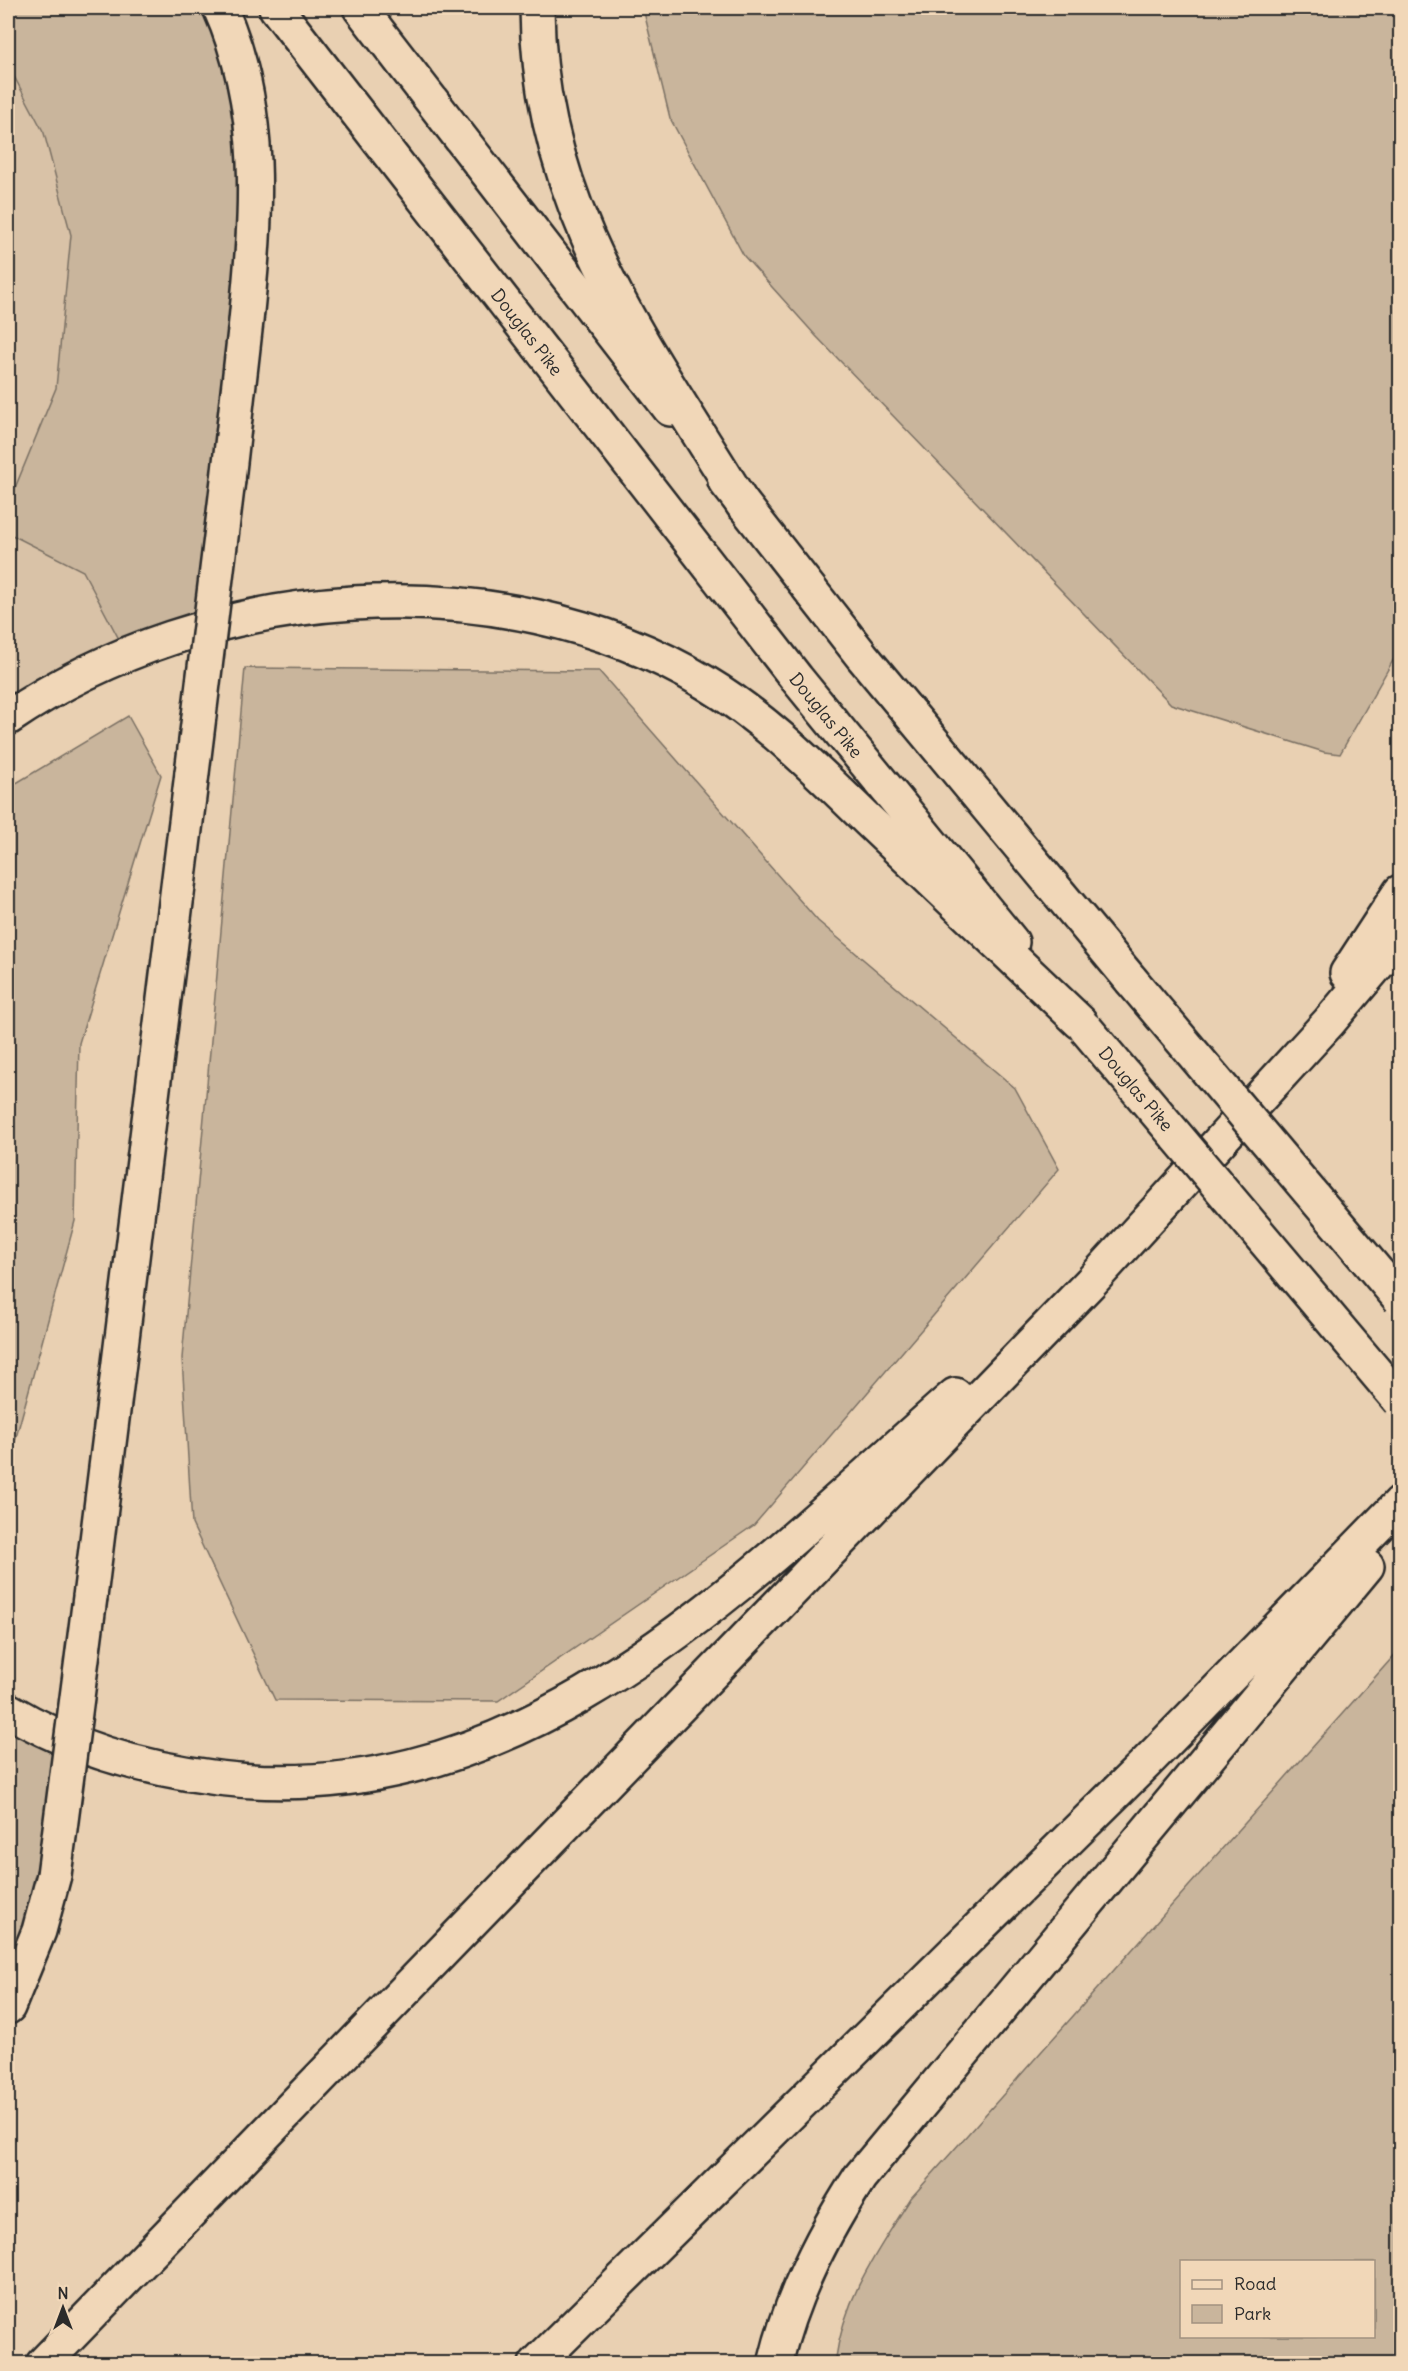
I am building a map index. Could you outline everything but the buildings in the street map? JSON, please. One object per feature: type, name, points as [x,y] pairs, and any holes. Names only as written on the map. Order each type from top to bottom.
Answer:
[{"type":"main road","points":[[8,2007],[32,1952],[54,1875],[228,480],[252,255],[256,168],[247,92],[220,8]]},
{"type":"main road","name":"Douglas Pike","points":[[276,8],[797,678],[924,836],[1401,1401]]},
{"type":"main road","points":[[360,8],[743,505],[990,813],[1401,1299]]},
{"type":"main road","points":[[537,8],[542,86],[551,135],[582,227],[627,315],[743,505]]},
{"type":"main road","points":[[8,718],[52,691],[130,655],[218,626],[283,612],[348,604],[431,602],[510,610],[582,627],[633,645],[672,664],[708,684],[746,710],[827,780],[1083,1026]]},
{"type":"main road","points":[[1251,1109],[1321,1012],[1401,892]]},
{"type":"main road","points":[[43,2364],[1090,1283],[1251,1109],[1401,938]]},
{"type":"main road","points":[[8,1710],[55,1734],[104,1754],[194,1775],[241,1780],[315,1780],[368,1774],[424,1762],[504,1735],[605,1683],[684,1628],[766,1561],[1050,1311],[1090,1283]]},
{"type":"main road","points":[[536,2364],[1138,1770],[1401,1503]]},
{"type":"main road","points":[[775,2364],[792,2306],[811,2261],[832,2220],[860,2177],[1401,1526]]},
{"type":"shaded area","points":[[8,65],[44,133],[71,235],[56,388],[8,505]]},
{"type":"shaded area","points":[[8,533],[83,570],[129,658],[8,722]]},
{"type":"green space","points":[[8,8],[215,8],[250,168],[204,632],[129,658],[83,571],[8,533],[8,505],[56,388],[71,235],[44,133],[8,65]]},
{"type":"green space","points":[[643,8],[1400,8],[1400,648],[1340,754],[1324,752],[1171,704],[816,336],[744,256],[670,118]]},
{"type":"green space","points":[[245,668],[599,671],[818,921],[1015,1088],[1059,1169],[754,1525],[498,1701],[275,1700],[192,1524],[182,1358]]},
{"type":"green space","points":[[128,716],[161,775],[79,1043],[75,1221],[8,1467],[8,788]]},
{"type":"green space","points":[[1400,1649],[1400,2363],[835,2363],[846,2317],[863,2276],[911,2198]]},
{"type":"green space","points":[[8,1721],[65,1749],[65,1770],[8,2007]]}]
